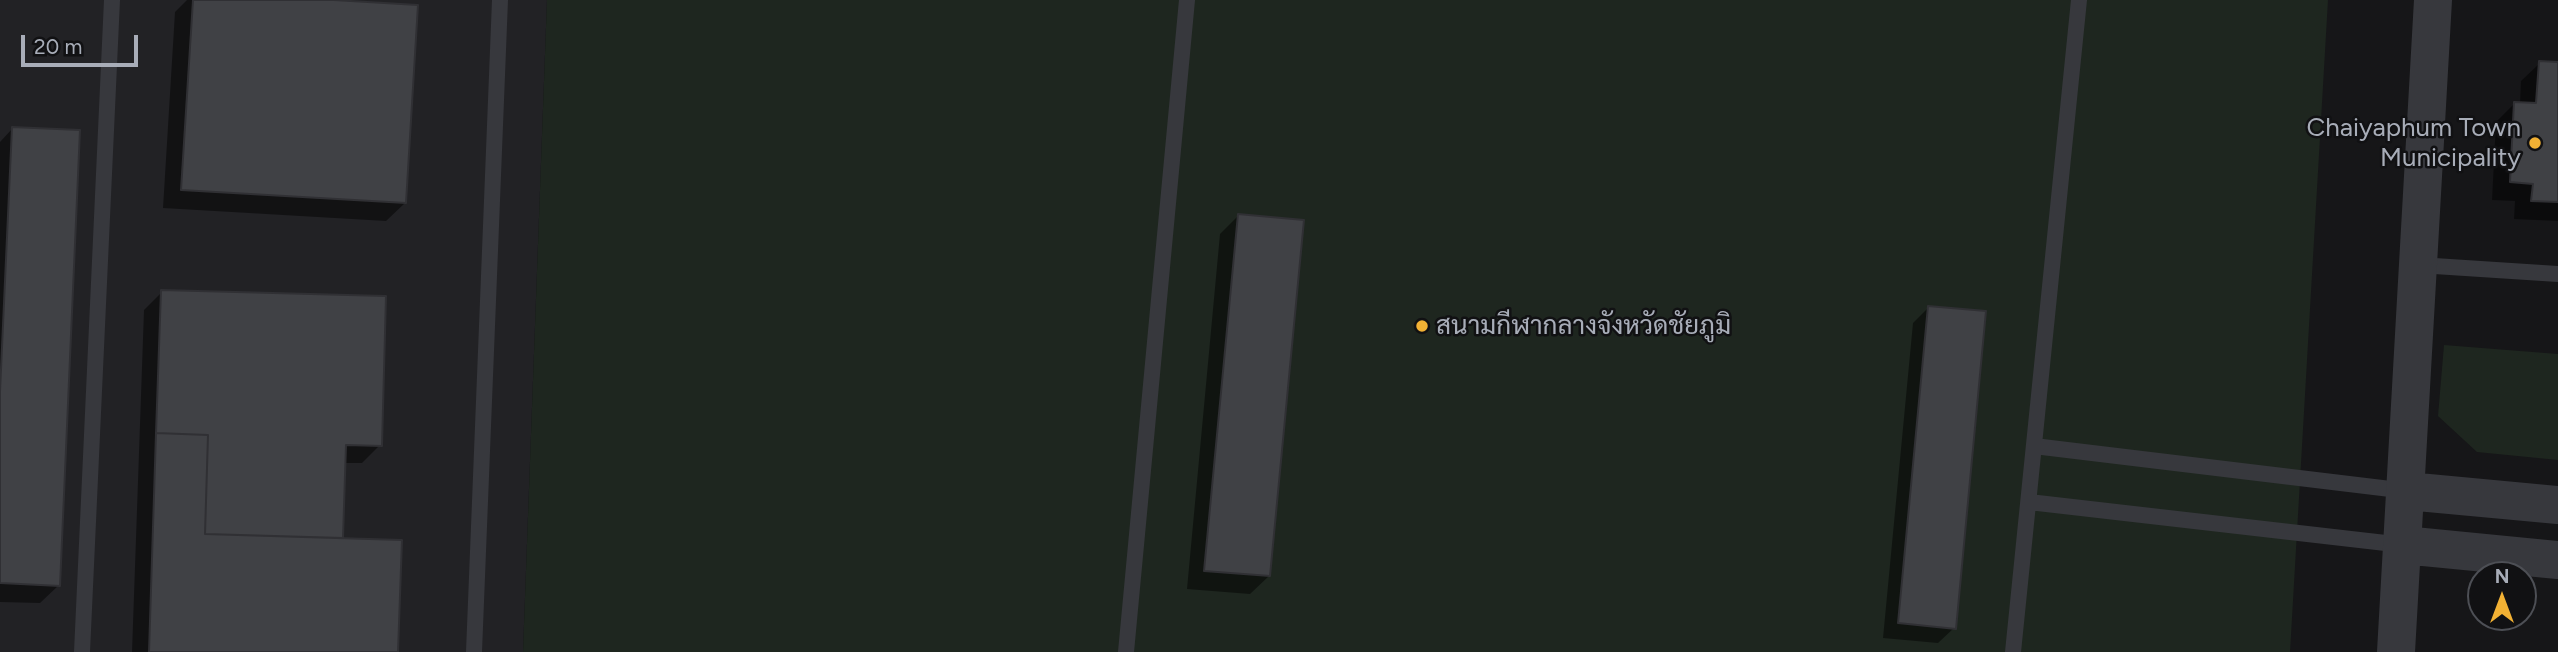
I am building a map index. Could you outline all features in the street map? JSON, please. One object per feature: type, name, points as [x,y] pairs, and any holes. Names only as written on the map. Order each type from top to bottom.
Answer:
[{"type":"street","points":[[2396,652],[2433,0]]},
{"type":"street","points":[[2407,491],[2558,505]]},
{"type":"street","points":[[2403,545],[2558,560]]},
{"type":"lane","points":[[82,652],[112,0]]},
{"type":"lane","points":[[474,652],[500,0]]},
{"type":"lane","points":[[1126,652],[1187,0]]},
{"type":"lane","points":[[2014,652],[2079,0]]},
{"type":"lane","points":[[2419,265],[2558,274]]},
{"type":"lane","points":[[2034,446],[2407,491]]},
{"type":"lane","points":[[2029,502],[2403,545]]},
{"type":"shaded area","points":[[0,0],[547,0],[523,652],[0,652]]},
{"type":"shaded area","name":"สนามกีฬากลางจังหวัดชัยภูมิ","points":[[547,0],[2328,0],[2290,652],[523,652]]},
{"type":"shaded area","points":[[2444,345],[2558,354],[2558,460],[2477,452],[2438,416]]},
{"type":"building","points":[[193,0],[334,0],[418,5],[406,203],[181,190]]},
{"type":"building","name":"Chaiyaphum Town Municipality","points":[[2539,61],[2558,62],[2558,202],[2531,201],[2533,184],[2510,182],[2514,102],[2536,103]]},
{"type":"building","points":[[12,127],[80,130],[60,586],[0,583],[0,391]]},
{"type":"building","points":[[1238,214],[1304,220],[1270,576],[1204,571]]},
{"type":"building","points":[[161,290],[386,296],[382,446],[346,445],[343,538],[205,534],[208,435],[156,433]]},
{"type":"building","points":[[1928,306],[1986,311],[1956,629],[1898,623]]},
{"type":"building","points":[[156,433],[208,435],[205,534],[402,540],[398,652],[149,652]]},
{"type":"place","name":"Chaiyaphum Town Municipality","points":[[2535,143]]},
{"type":"place","name":"สนามกีฬากลางจังหวัดชัยภูมิ","points":[[1422,326]]}]
